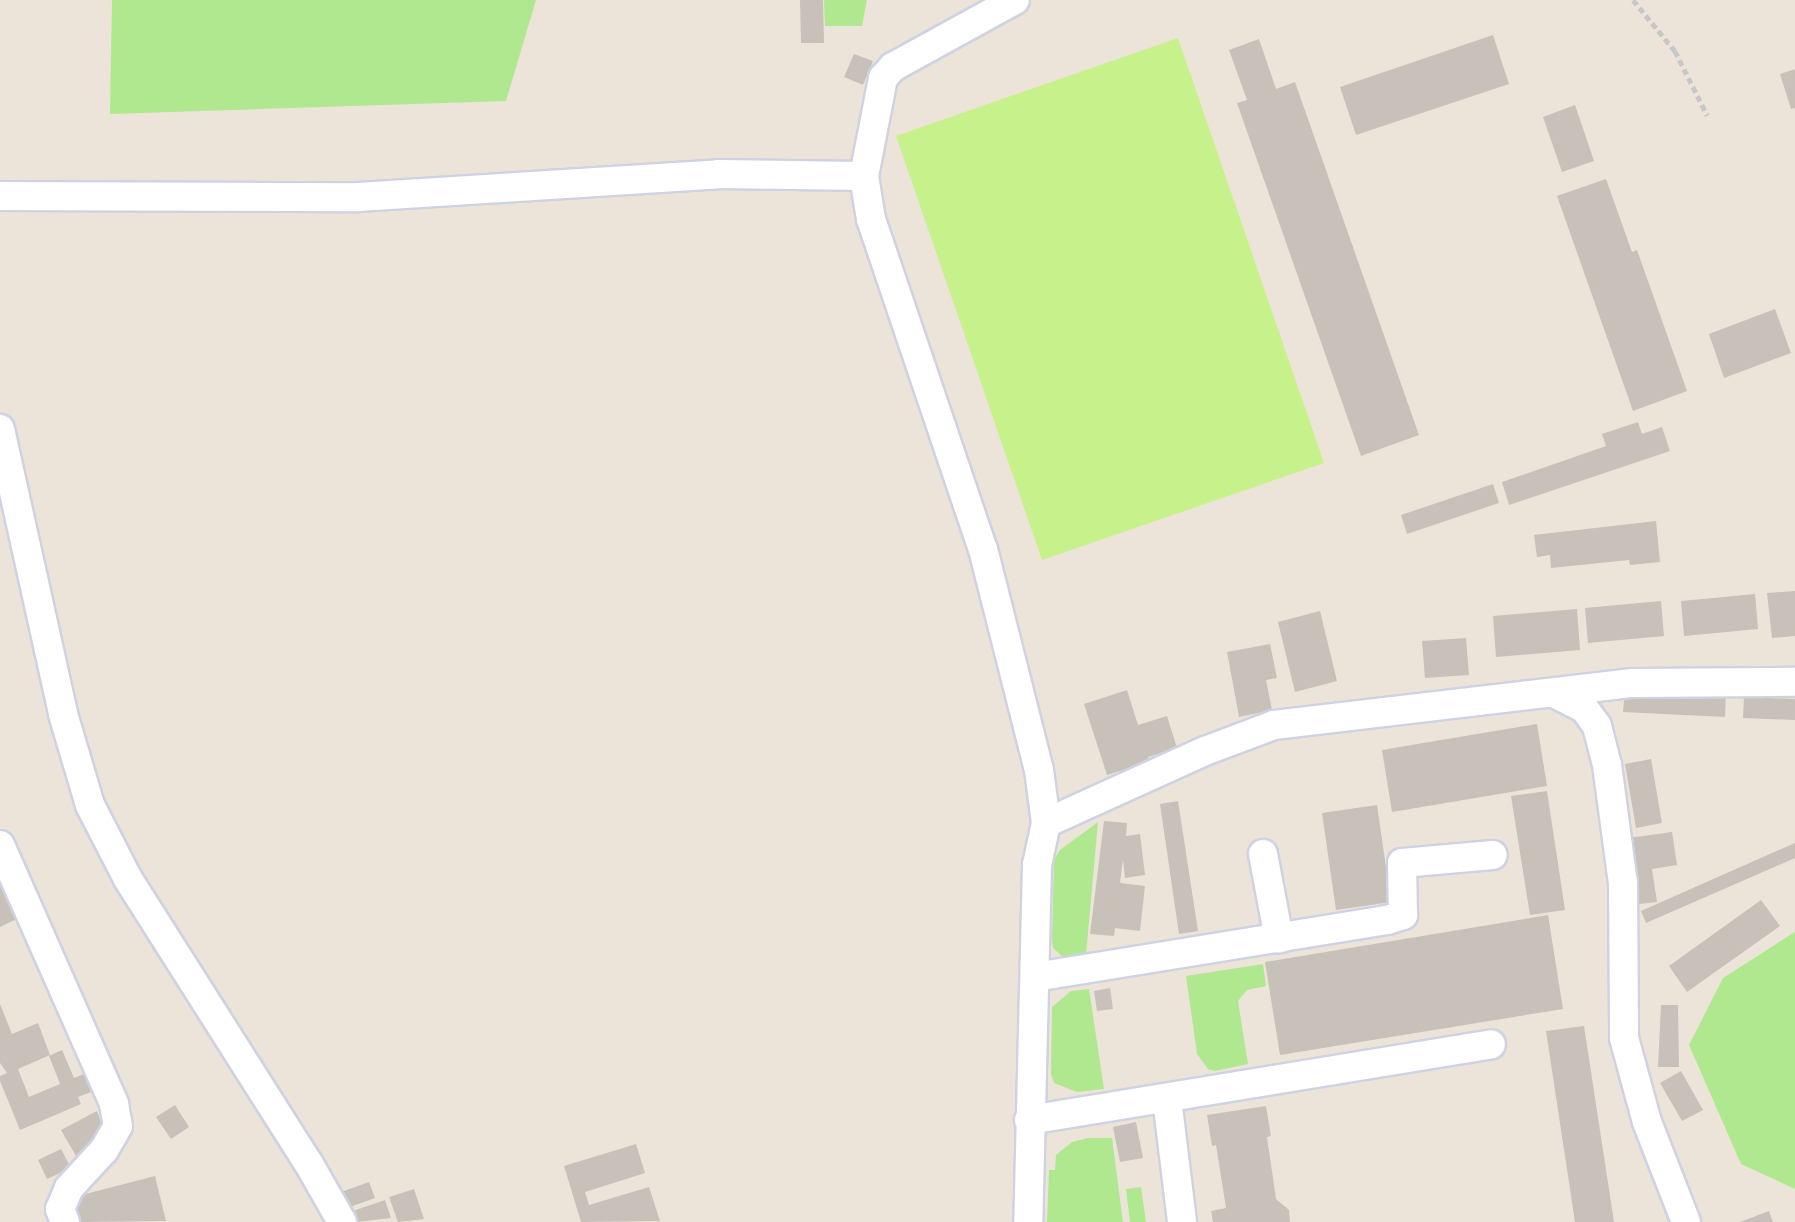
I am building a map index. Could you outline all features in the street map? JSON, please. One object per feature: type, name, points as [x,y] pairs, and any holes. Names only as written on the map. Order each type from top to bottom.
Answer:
[{"type":"street","points":[[1015,0],[893,67],[883,78],[864,176],[871,219],[983,549],[1039,770],[1046,823],[1037,865],[1028,1222]]},
{"type":"street","points":[[0,196],[358,197],[704,175],[864,176]]},
{"type":"street","points":[[0,429],[63,714],[90,805],[128,879],[309,1164],[342,1222]]},
{"type":"street","points":[[1046,823],[1205,751],[1274,725],[1633,683],[1795,682]]},
{"type":"street","points":[[1554,693],[1584,708],[1597,726],[1607,765],[1623,883],[1624,1038],[1634,1085],[1686,1222]]},
{"type":"street","points":[[0,845],[114,1104],[118,1126],[104,1150],[69,1188],[60,1209],[65,1222]]},
{"type":"street","points":[[1263,854],[1279,939]]},
{"type":"street","points":[[1035,977],[1279,939],[1403,915],[1402,863],[1493,855]]},
{"type":"street","points":[[1029,1120],[1491,1044]]},
{"type":"street","points":[[1167,1099],[1182,1222]]},
{"type":"path","points":[[1633,0],[1675,51],[1707,115]]},
{"type":"green space","points":[[112,0],[536,0],[506,101],[110,114]]},
{"type":"green space","points":[[824,0],[867,0],[862,26],[825,26]]},
{"type":"green space","points":[[1178,38],[1324,463],[1042,560],[896,136]]},
{"type":"green space","points":[[1098,822],[1086,955],[1063,957],[1053,948],[1052,940],[1054,859],[1060,850]]},
{"type":"green space","points":[[1795,932],[1795,1189],[1741,1164],[1689,1045],[1723,978]]},
{"type":"green space","points":[[1263,964],[1266,986],[1247,990],[1238,1001],[1248,1064],[1215,1071],[1208,1069],[1197,1054],[1186,976]]},
{"type":"green space","points":[[1089,989],[1104,1089],[1077,1092],[1054,1083],[1051,1074],[1052,1007],[1071,991]]},
{"type":"green space","points":[[1112,1138],[1123,1222],[1047,1222],[1049,1170],[1055,1170],[1056,1155],[1072,1142]]},
{"type":"green space","points":[[1141,1187],[1146,1222],[1130,1222],[1126,1189]]},
{"type":"building","points":[[800,0],[823,0],[824,43],[801,43]]},
{"type":"building","points":[[1493,35],[1509,84],[1356,135],[1340,87]]},
{"type":"building","points":[[1259,39],[1276,89],[1295,82],[1419,435],[1361,456],[1237,103],[1247,100],[1229,50]]},
{"type":"building","points":[[854,54],[873,61],[863,85],[844,77]]},
{"type":"building","points":[[1795,69],[1795,108],[1791,109],[1780,74]]},
{"type":"building","points":[[1575,105],[1594,161],[1562,172],[1543,117]]},
{"type":"building","points":[[1606,179],[1632,252],[1637,250],[1687,391],[1633,411],[1557,196]]},
{"type":"building","points":[[1775,309],[1791,353],[1724,378],[1709,334]]},
{"type":"building","points":[[1638,422],[1642,434],[1662,427],[1670,451],[1509,505],[1502,482],[1606,446],[1602,434]]},
{"type":"building","points":[[1493,484],[1499,503],[1407,534],[1401,515]]},
{"type":"building","points":[[1656,521],[1660,562],[1630,565],[1629,560],[1551,568],[1550,555],[1537,557],[1534,535]]},
{"type":"building","points":[[1795,591],[1795,636],[1772,638],[1767,593]]},
{"type":"building","points":[[1755,594],[1758,629],[1684,636],[1681,601]]},
{"type":"building","points":[[1661,601],[1664,636],[1588,643],[1585,608]]},
{"type":"building","points":[[1577,609],[1580,650],[1496,657],[1493,616]]},
{"type":"building","points":[[1320,611],[1337,681],[1295,692],[1278,622]]},
{"type":"building","points":[[1466,638],[1469,675],[1425,678],[1422,641]]},
{"type":"building","points":[[1270,644],[1277,678],[1266,680],[1272,710],[1239,717],[1227,652]]},
{"type":"building","points":[[1127,690],[1138,725],[1167,716],[1177,748],[1148,757],[1150,762],[1107,775],[1084,704]]},
{"type":"building","points":[[1625,691],[1726,693],[1725,717],[1623,712]]},
{"type":"building","points":[[1744,697],[1795,699],[1795,720],[1743,718]]},
{"type":"building","points":[[1537,724],[1547,786],[1392,812],[1382,750]]},
{"type":"building","points":[[1651,759],[1662,823],[1636,828],[1625,764]]},
{"type":"building","points":[[1547,791],[1565,910],[1530,915],[1511,796]]},
{"type":"building","points":[[1178,801],[1198,931],[1179,934],[1160,804]]},
{"type":"building","points":[[1377,805],[1391,902],[1336,910],[1322,813]]},
{"type":"building","points":[[1104,821],[1127,823],[1126,836],[1140,834],[1145,875],[1125,878],[1123,859],[1120,883],[1145,886],[1140,931],[1115,928],[1114,936],[1090,934]]},
{"type":"building","points":[[1672,832],[1677,865],[1652,869],[1657,902],[1639,904],[1629,838]]},
{"type":"building","points":[[1795,843],[1795,858],[1646,923],[1641,911]]},
{"type":"building","points":[[0,872],[21,917],[0,927]]},
{"type":"building","points":[[1761,900],[1780,926],[1687,992],[1669,966]]},
{"type":"building","points":[[1548,915],[1563,1009],[1280,1055],[1265,962]]},
{"type":"building","points":[[1110,988],[1113,1009],[1097,1011],[1094,991]]},
{"type":"building","points":[[0,1004],[12,1034],[38,1023],[50,1055],[18,1069],[29,1097],[60,1084],[49,1056],[62,1050],[74,1078],[84,1074],[91,1092],[78,1097],[81,1104],[20,1130],[0,1081],[0,1076],[7,1073],[0,1063]]},
{"type":"building","points":[[1661,1005],[1678,1005],[1679,1067],[1658,1067]]},
{"type":"building","points":[[1584,1026],[1614,1222],[1575,1222],[1546,1031]]},
{"type":"building","points":[[1681,1071],[1703,1110],[1682,1121],[1660,1083]]},
{"type":"building","points":[[175,1105],[189,1127],[171,1139],[156,1117]]},
{"type":"building","points":[[1266,1106],[1276,1199],[1289,1210],[1290,1222],[1213,1222],[1211,1211],[1226,1208],[1216,1145],[1212,1146],[1207,1115]]},
{"type":"building","points":[[97,1111],[104,1130],[76,1156],[61,1130]]},
{"type":"building","points":[[1136,1122],[1143,1158],[1120,1162],[1113,1127]]},
{"type":"building","points":[[636,1144],[645,1173],[585,1192],[589,1205],[649,1187],[660,1221],[581,1222],[564,1166]]},
{"type":"building","points":[[61,1149],[71,1168],[47,1179],[38,1160]]},
{"type":"building","points":[[155,1176],[166,1221],[81,1222],[74,1197]]},
{"type":"building","points":[[369,1182],[375,1198],[347,1208],[341,1192]]},
{"type":"building","points":[[414,1189],[424,1219],[398,1222],[389,1197]]},
{"type":"building","points":[[385,1200],[391,1218],[356,1222],[353,1211]]},
{"type":"building","points":[[1769,1211],[1773,1222],[1740,1222]]}]
